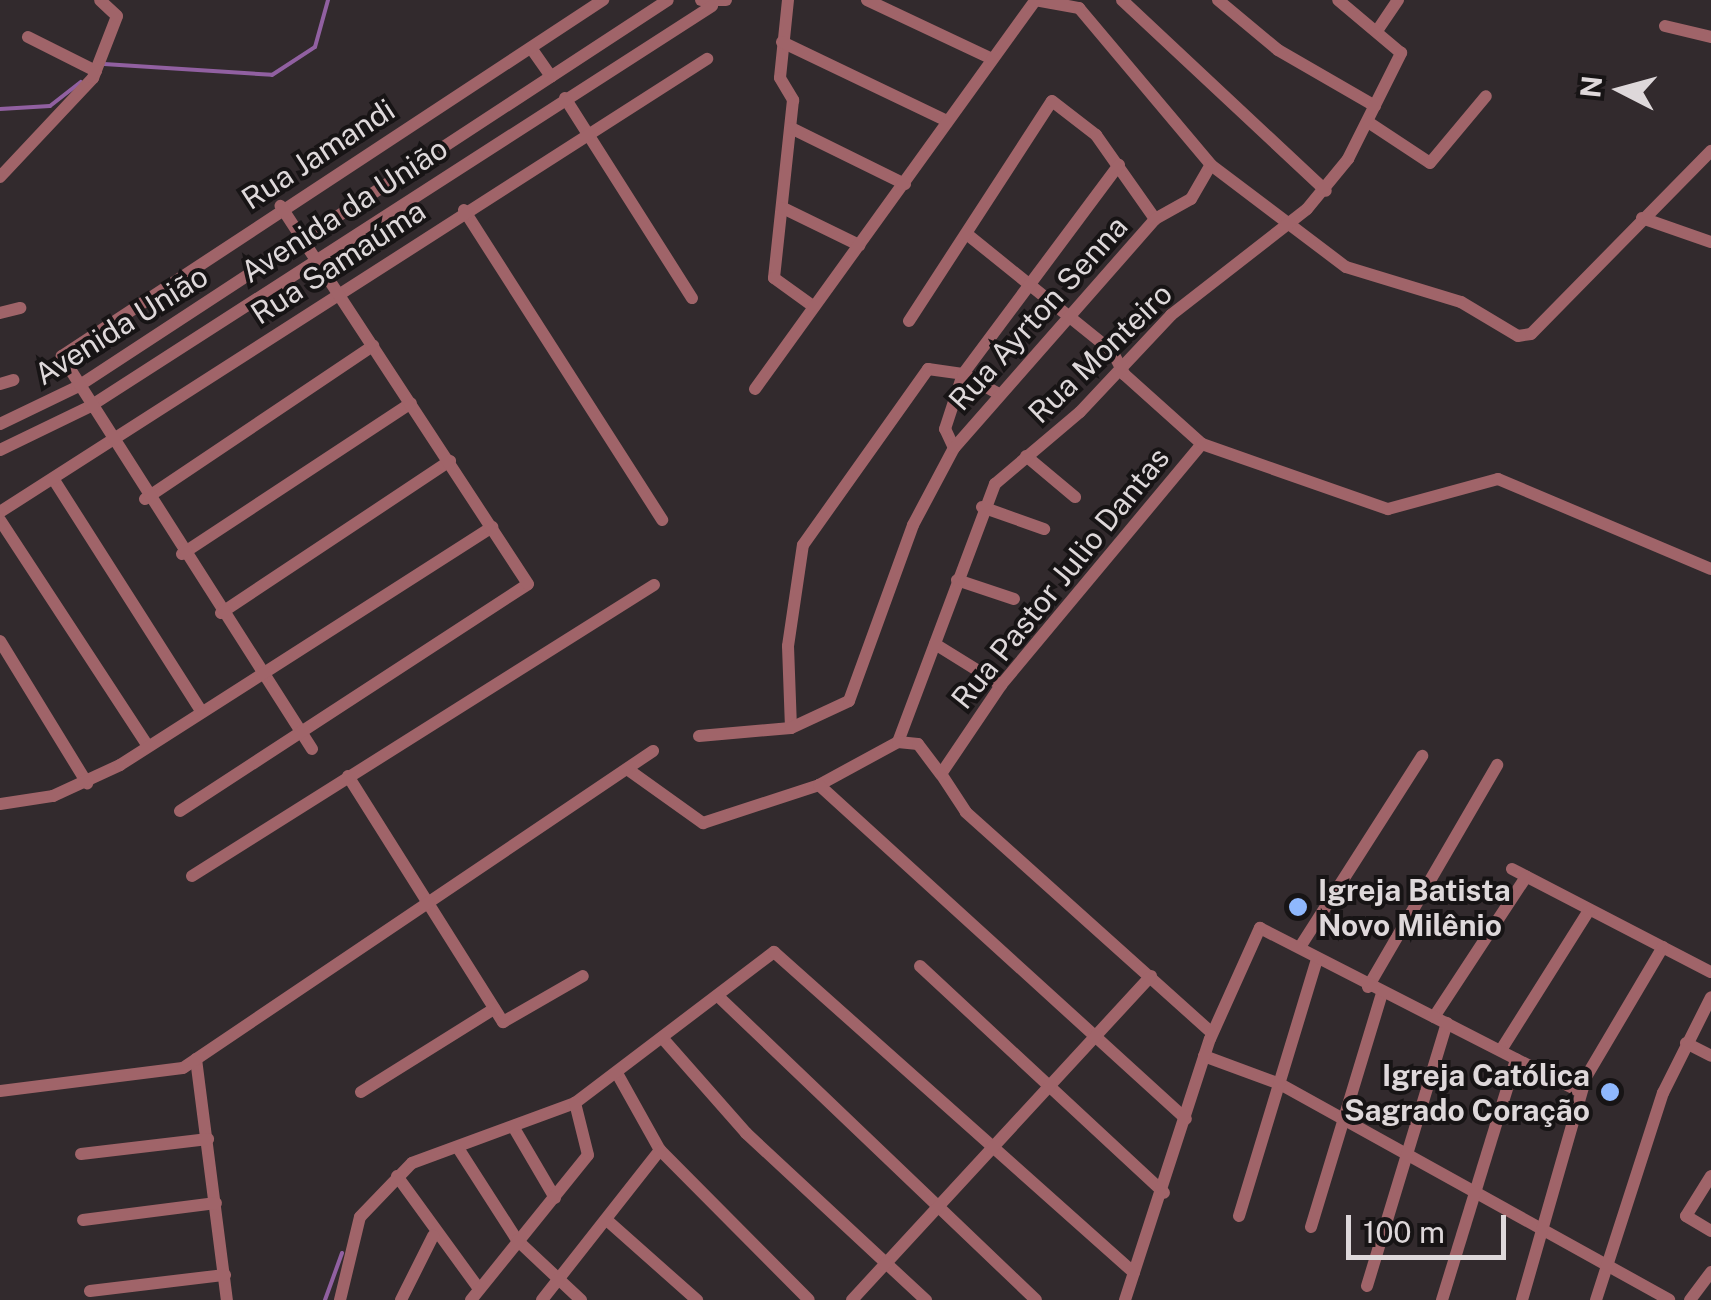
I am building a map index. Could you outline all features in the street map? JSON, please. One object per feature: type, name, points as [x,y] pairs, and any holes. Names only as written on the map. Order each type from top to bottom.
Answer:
[{"type":"street","points":[[0,177],[96,72],[117,16],[100,0]]},
{"type":"street","points":[[574,0],[582,14]]},
{"type":"street","name":"Rua Jamandi","points":[[77,387],[62,354],[281,206],[603,0]]},
{"type":"street","name":"Avenida União","points":[[0,424],[77,387],[668,0]]},
{"type":"street","name":"Avenida da União","points":[[0,450],[90,407],[313,256],[565,98],[707,3],[726,0]]},
{"type":"street","points":[[788,0],[782,42],[791,128],[774,278],[814,307]]},
{"type":"street","points":[[866,0],[988,57]]},
{"type":"street","points":[[755,388],[905,184],[988,57],[1036,0],[1082,4],[1211,165],[1293,219],[1346,267],[1462,302],[1518,336],[1546,319],[1709,154]]},
{"type":"street","points":[[1122,0],[1326,191]]},
{"type":"street","points":[[1218,0],[1278,50],[1374,106]]},
{"type":"street","points":[[1338,0],[1379,28],[1398,0]]},
{"type":"street","points":[[1665,26],[1711,36]]},
{"type":"street","name":"Rua Monteiro","points":[[898,742],[982,507],[1026,456],[1171,315],[1326,191],[1368,122],[1400,44],[1379,28]]},
{"type":"street","points":[[28,37],[96,72]]},
{"type":"street","points":[[782,42],[945,120]]},
{"type":"street","points":[[532,48],[550,77]]},
{"type":"street","name":"Rua Samaúma","points":[[0,516],[335,292],[706,59]]},
{"type":"street","points":[[1368,122],[1430,164],[1486,96]]},
{"type":"street","points":[[565,98],[692,298]]},
{"type":"street","points":[[909,321],[968,235],[1045,108],[1066,104],[1119,165],[1155,219]]},
{"type":"street","points":[[791,128],[905,184]]},
{"type":"street","points":[[954,448],[945,430],[963,374],[1119,165]]},
{"type":"street","name":"Rua Ayrton Senna","points":[[700,736],[791,728],[849,700],[912,525],[954,448],[996,392],[1073,316],[1155,219],[1180,210],[1211,165]]},
{"type":"street","points":[[180,812],[300,731],[518,595],[527,581],[281,206]]},
{"type":"street","points":[[782,208],[859,245]]},
{"type":"street","points":[[464,210],[662,520]]},
{"type":"street","points":[[1642,218],[1711,242]]},
{"type":"street","points":[[968,235],[1027,285],[1073,316],[1120,368],[1202,444]]},
{"type":"street","points":[[0,313],[20,308]]},
{"type":"street","points":[[146,500],[372,346]]},
{"type":"street","points":[[791,728],[788,646],[803,545],[928,369],[963,374],[996,392]]},
{"type":"street","points":[[77,387],[146,500],[312,749]]},
{"type":"street","points":[[182,554],[411,403]]},
{"type":"street","name":"Rua Pastor Julio Dantas","points":[[941,774],[1001,685],[1202,444],[1388,509],[1498,480],[1711,569]]},
{"type":"street","points":[[1026,456],[1075,497]]},
{"type":"street","points":[[221,613],[450,461]]},
{"type":"street","points":[[54,480],[202,712]]},
{"type":"street","points":[[982,507],[1044,528]]},
{"type":"street","points":[[0,516],[148,746]]},
{"type":"street","points":[[0,804],[87,783],[492,527]]},
{"type":"street","points":[[958,580],[1014,599]]},
{"type":"street","points":[[192,876],[654,584]]},
{"type":"street","points":[[0,641],[87,783]]},
{"type":"street","points":[[935,644],[1001,685]]},
{"type":"street","points":[[630,771],[672,810],[703,824],[819,784],[898,742],[918,744],[966,812],[1151,976],[1211,1036],[1221,1056]]},
{"type":"street","points":[[0,1092],[170,1072],[196,1059],[427,900],[630,771],[653,750]]},
{"type":"street","points":[[1300,947],[1422,756]]},
{"type":"street","points":[[1368,987],[1497,764]]},
{"type":"street","points":[[348,776],[494,1010],[516,1021],[583,976]]},
{"type":"street","points":[[819,784],[1186,1119]]},
{"type":"street","points":[[1512,869],[1711,972]]},
{"type":"street","points":[[1367,1286],[1408,1154],[1441,1020],[1526,876]]},
{"type":"street","points":[[1501,1050],[1589,910]]},
{"type":"street","points":[[1125,1300],[1164,1193],[1211,1036],[1255,931],[1268,930],[1368,987],[1582,1092]]},
{"type":"street","points":[[1522,1300],[1582,1092],[1663,947]]},
{"type":"street","points":[[340,1300],[360,1217],[397,1176],[576,1103],[665,1041],[780,952],[1134,1273]]},
{"type":"street","points":[[1239,1216],[1317,960]]},
{"type":"street","points":[[920,966],[1042,1087],[1164,1193]]},
{"type":"street","points":[[852,1300],[942,1208],[990,1145],[1042,1087],[1098,1037],[1151,976]]},
{"type":"street","points":[[1310,1227],[1382,993]]},
{"type":"street","points":[[720,998],[1036,1300]]},
{"type":"street","points":[[1596,1300],[1605,1265],[1686,1043],[1711,998]]},
{"type":"street","points":[[361,1092],[494,1010]]},
{"type":"street","points":[[665,1041],[746,1132],[926,1300]]},
{"type":"street","points":[[1686,1043],[1711,1056]]},
{"type":"street","points":[[1204,1056],[1221,1056],[1280,1084],[1669,1300]]},
{"type":"street","points":[[1442,1300],[1516,1058]]},
{"type":"street","points":[[196,1059],[226,1300]]},
{"type":"street","points":[[618,1074],[660,1150],[809,1300]]},
{"type":"street","points":[[471,1300],[477,1286],[555,1198],[588,1154],[576,1103]]},
{"type":"street","points":[[514,1128],[555,1198]]},
{"type":"street","points":[[81,1154],[208,1139]]},
{"type":"street","points":[[458,1148],[518,1240],[581,1300]]},
{"type":"street","points":[[542,1300],[609,1222],[660,1150]]},
{"type":"street","points":[[397,1176],[432,1236],[477,1286]]},
{"type":"street","points":[[1711,1176],[1686,1216],[1711,1231]]},
{"type":"street","points":[[83,1220],[216,1203]]},
{"type":"street","points":[[609,1222],[697,1300]]},
{"type":"street","points":[[401,1300],[432,1236]]},
{"type":"street","points":[[1690,1300],[1711,1272]]},
{"type":"street","points":[[90,1290],[225,1275]]},
{"type":"waterway","points":[[104,64],[272,75],[315,47],[328,0]]},
{"type":"waterway","points":[[0,109],[50,106],[81,82]]},
{"type":"waterway","points":[[325,1300],[342,1253]]},
{"type":"place","name":"Igreja Batista Novo Milênio","points":[[1298,907]]},
{"type":"place","name":"Igreja Católica Sagrado Coração","points":[[1610,1092]]}]
